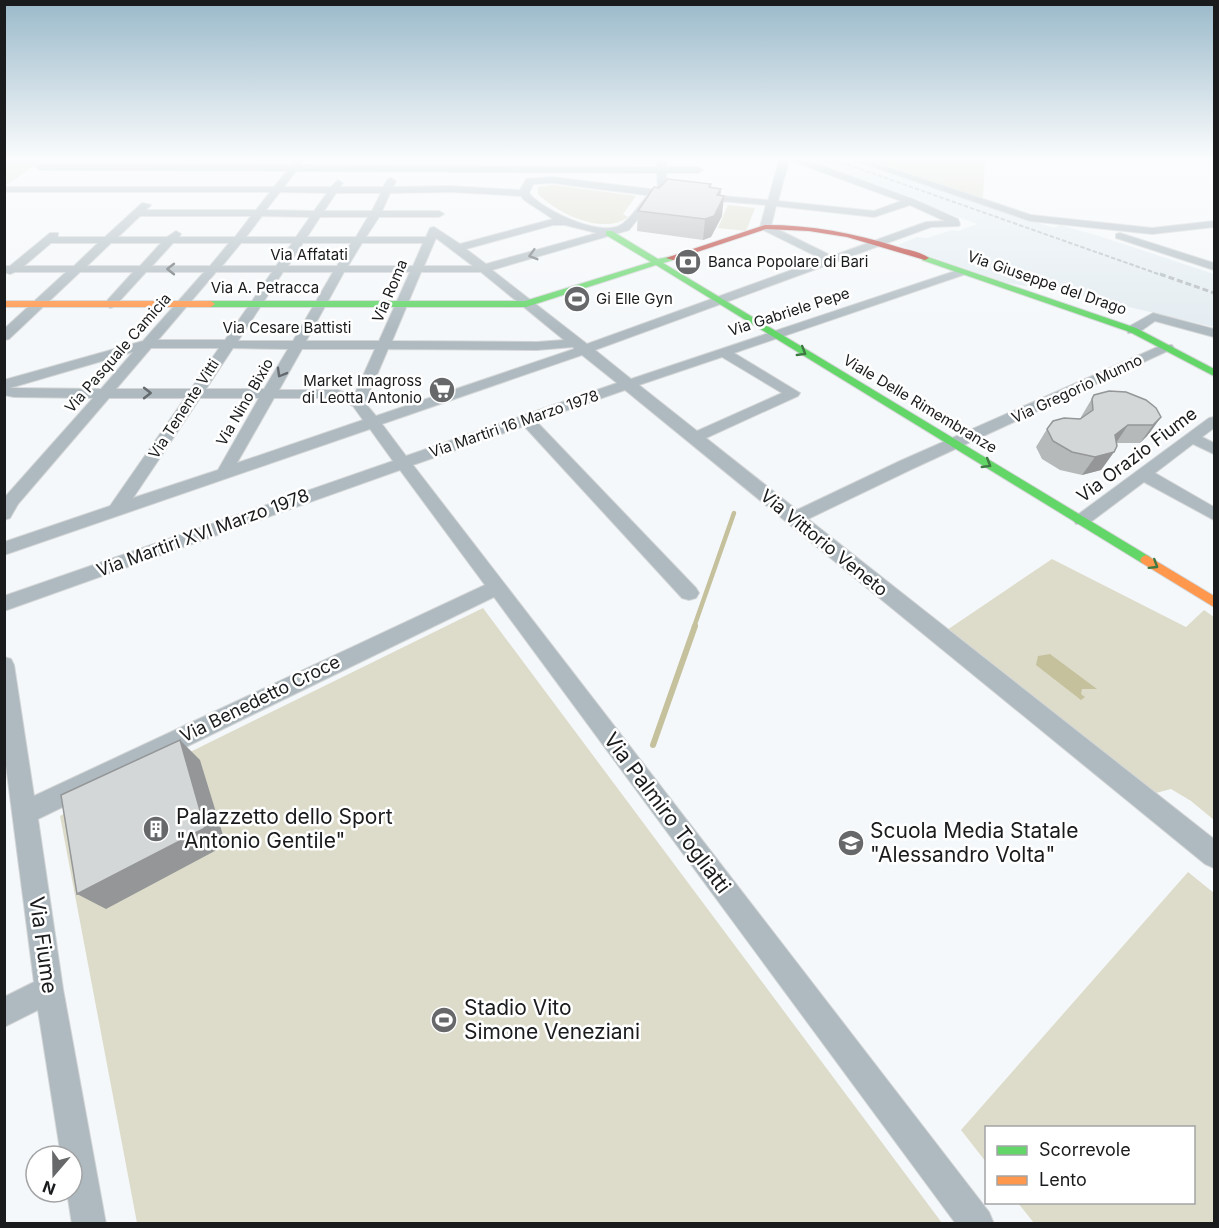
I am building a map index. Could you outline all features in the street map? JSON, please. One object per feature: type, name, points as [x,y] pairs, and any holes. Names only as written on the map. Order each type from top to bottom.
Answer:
[{"type":"street","points":[[8,333],[135,215]]},
{"type":"street","points":[[110,304],[194,215]]},
{"type":"street","name":"Via Pasquale Camicia","points":[[4,514],[11,501],[107,393],[146,344],[238,240],[256,215]]},
{"type":"street","name":"Via Tenente Vitti","points":[[116,511],[314,215]]},
{"type":"street","name":"Via Nino Bixio","points":[[222,476],[320,304],[375,215]]},
{"type":"street","name":"Via Roma","points":[[358,403],[439,215]]},
{"type":"street","points":[[554,215],[565,222]]},
{"type":"street","points":[[458,248],[553,222],[565,222],[613,232],[625,228],[636,215]]},
{"type":"street","points":[[767,215],[765,227],[832,260]]},
{"type":"street","points":[[829,229],[830,215]]},
{"type":"street","points":[[4,549],[222,476],[579,347],[726,299],[881,244],[930,224],[954,224],[954,221],[941,215]]},
{"type":"street","points":[[1022,215],[1152,231],[1215,224]]},
{"type":"street","points":[[1085,224],[1215,267]]},
{"type":"street","name":"Via Giuseppe del Drago","points":[[526,304],[663,262],[765,227],[801,226],[861,236],[1133,330],[1215,373]]},
{"type":"street","name":"Viale Delle Rimembranze","points":[[613,232],[726,299],[788,330],[961,441],[1087,517],[1215,602]]},
{"type":"street","name":"Via Affatati","points":[[8,271],[482,269],[613,232]]},
{"type":"street","points":[[8,271],[51,237],[360,240],[431,236]]},
{"type":"street","name":"Via Vittorio Veneto","points":[[431,236],[458,248],[1215,855]]},
{"type":"street","name":"Via Gabriele Pepe","points":[[627,384],[962,272]]},
{"type":"street","name":"Viale Delle Rimembranze","points":[[726,299],[773,335],[961,441]]},
{"type":"street","name":"Via A. Petracca","points":[[4,303],[526,304]]},
{"type":"street","points":[[1133,330],[1153,317],[1215,333]]},
{"type":"street","name":"Via Cesare Battisti","points":[[4,385],[146,344],[579,347]]},
{"type":"street","name":"Via Gregorio Munno","points":[[794,519],[1167,348]]},
{"type":"street","points":[[694,438],[794,393],[722,351]]},
{"type":"street","name":"Via Martiri 16 Marzo 1978","points":[[401,462],[627,384]]},
{"type":"street","points":[[4,391],[338,394],[358,403]]},
{"type":"street","name":"Via Palmiro Togliatti","points":[[358,403],[977,1224]]},
{"type":"street","points":[[528,420],[689,593]]},
{"type":"street","name":"Via Orazio Fiume","points":[[1087,517],[1215,422]]},
{"type":"street","points":[[1192,438],[1215,449]]},
{"type":"street","name":"Via Martiri XVI Marzo 1978","points":[[4,604],[401,462]]},
{"type":"street","points":[[1145,475],[1215,514]]},
{"type":"street","name":"Viale Delle Rimembranze","points":[[1087,517],[1194,573]]},
{"type":"street","name":"Via Benedetto Croce","points":[[24,813],[497,587]]},
{"type":"street","name":"Via Fiume","points":[[4,665],[9,720],[49,989],[89,1224]]},
{"type":"street","points":[[4,1013],[49,989]]},
{"type":"shaded area","points":[[954,215],[1016,215],[1054,228],[1060,225],[1214,274],[1214,327],[1065,292],[1007,283],[898,245],[917,237],[927,238],[977,224]]},
{"type":"shaded area","points":[[1050,654],[1097,689],[1082,689],[1081,694],[1085,697],[1081,700],[1036,665],[1038,656]]},
{"type":"green space","points":[[569,215],[628,217],[606,224]]},
{"type":"green space","points":[[724,215],[752,215],[746,231],[718,228]]},
{"type":"green space","points":[[1052,559],[1186,627],[1204,610],[1214,617],[1214,820],[1191,801],[1171,789],[1156,793],[944,632]]},
{"type":"green space","name":"Stadio Vito Simone Veneziani","points":[[483,608],[942,1223],[137,1223],[60,816]]},
{"type":"green space","points":[[1188,872],[1214,893],[1214,1223],[1034,1223],[1019,1204],[1195,1204],[1195,1126],[985,1126],[985,1161],[961,1130]]},
{"type":"building","points":[[674,215],[714,215],[705,219]]},
{"type":"building","points":[[1109,391],[1126,392],[1146,400],[1156,408],[1161,417],[1153,425],[1128,425],[1115,435],[1117,446],[1114,452],[1095,457],[1072,452],[1053,441],[1047,429],[1053,421],[1064,418],[1080,419],[1093,410],[1094,395]]},
{"type":"building","points":[[180,740],[205,828],[77,894],[61,795]]},
{"type":"waterway","points":[[694,627],[734,513]]},
{"type":"waterway","points":[[653,745],[695,626]]},
{"type":"railway","points":[[992,215],[1164,276]]},
{"type":"railway","points":[[1160,274],[1214,293]]},
{"type":"traffic: fast","points":[[609,233],[1146,560]]},
{"type":"traffic: fast","points":[[211,304],[526,304],[670,258]]},
{"type":"traffic: fast","points":[[925,258],[1133,330],[1214,373]]},
{"type":"traffic: slow","points":[[4,304],[211,304]]},
{"type":"traffic: slow","points":[[1146,560],[1214,602]]},
{"type":"traffic: jam","points":[[670,258],[765,227],[828,231],[925,258]]},
{"type":"place","name":"Banca Popolare di Bari","points":[[688,262]]},
{"type":"place","name":"Gi Elle Gyn","points":[[577,299]]},
{"type":"place","name":"Market Imagross di Leotta Antonio","points":[[442,390]]},
{"type":"place","name":"Palazzetto dello Sport \"Antonio Gentile\"","points":[[156,829]]},
{"type":"place","name":"Scuola Media Statale \"Alessandro Volta\"","points":[[851,843]]},
{"type":"place","name":"Stadio Vito Simone Veneziani","points":[[444,1020]]}]
